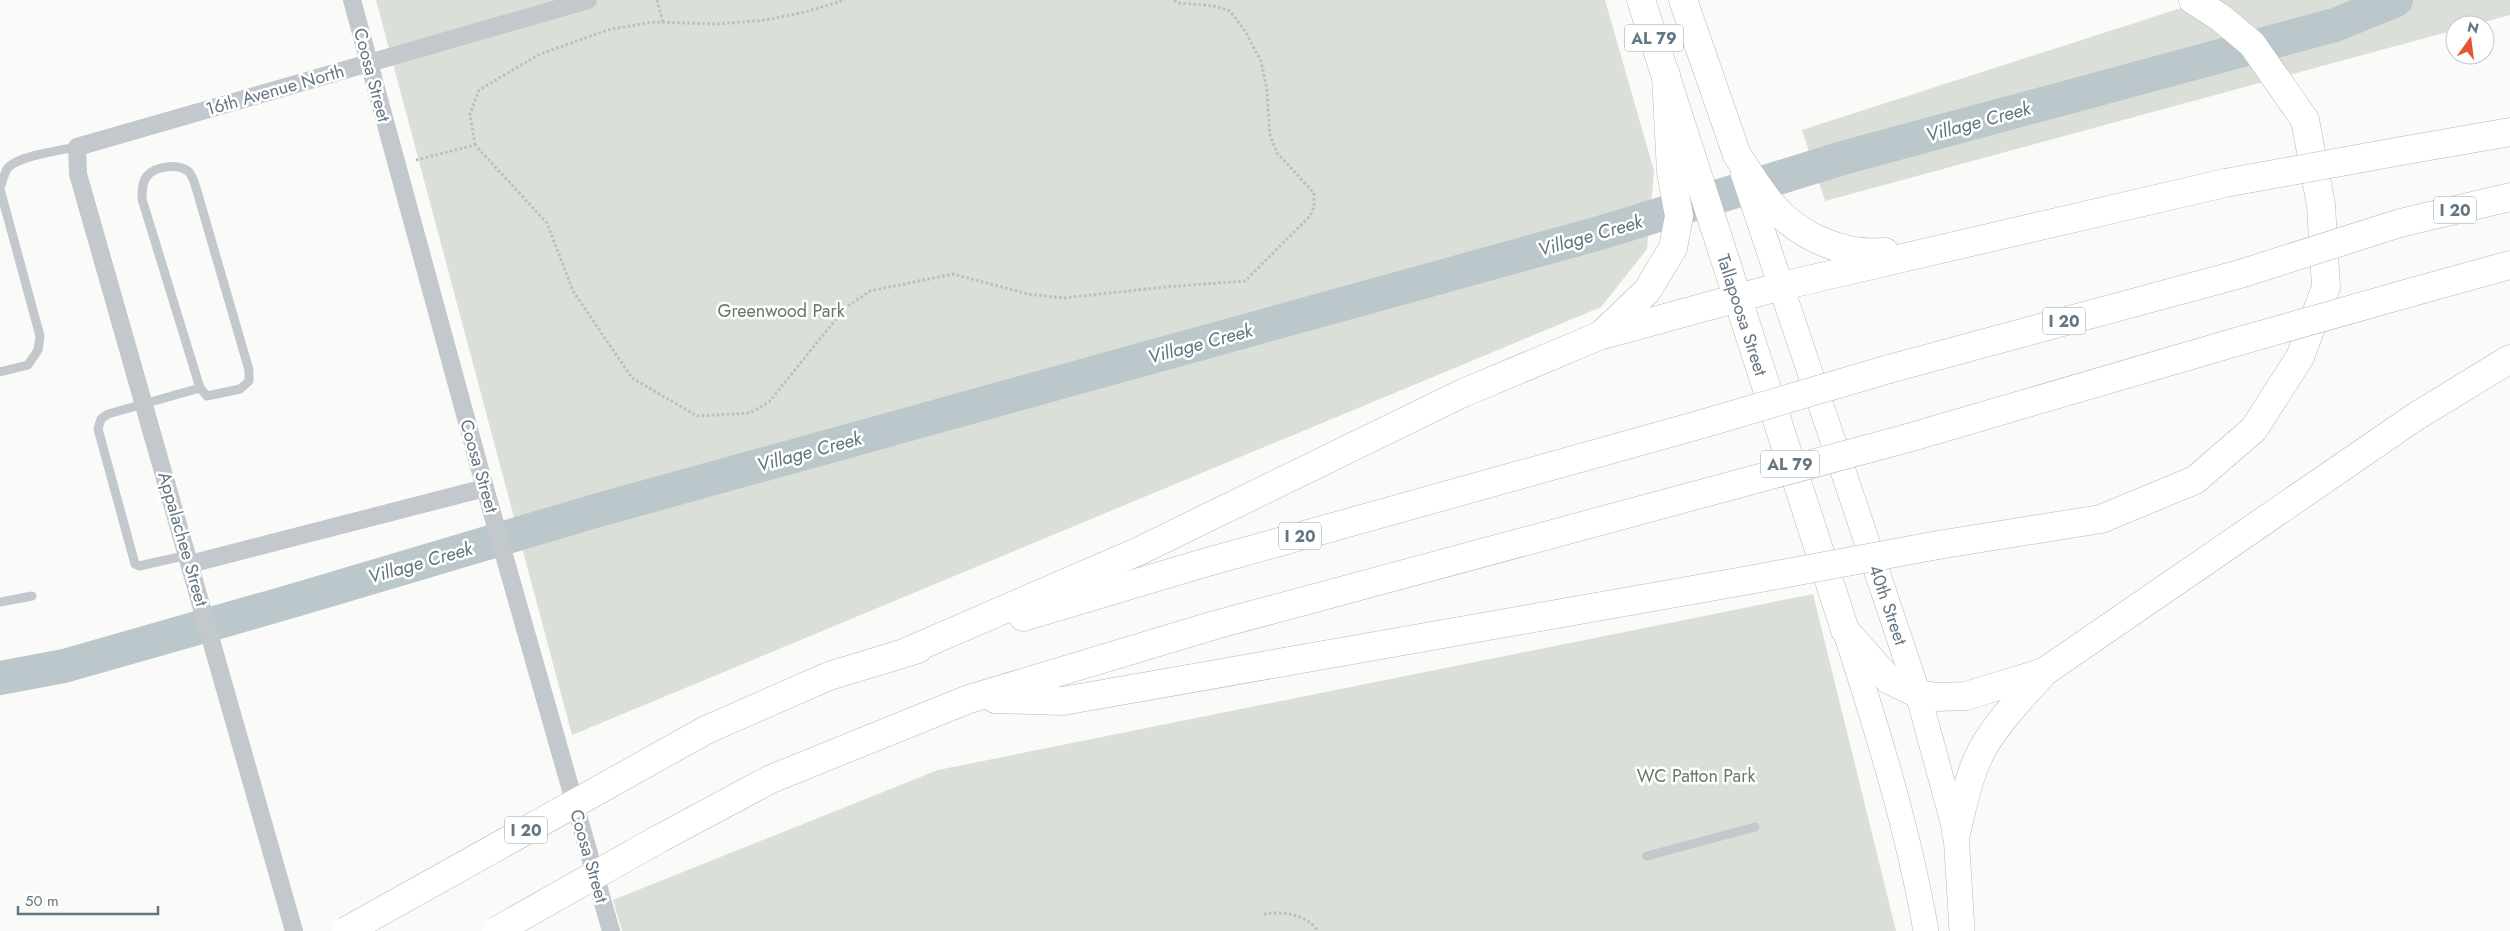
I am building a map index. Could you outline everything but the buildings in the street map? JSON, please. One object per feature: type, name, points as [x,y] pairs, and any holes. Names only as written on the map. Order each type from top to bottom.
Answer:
[{"type":"main road","name":"AL 79","points":[[1641,0],[1666,75],[1683,170]]},
{"type":"main road","name":"AL 79","points":[[1683,0],[1737,155],[1765,210]]},
{"type":"main road","points":[[969,699],[1063,701],[1755,579],[1938,544],[2101,519],[2195,480],[2254,429],[2300,357],[2326,287],[2321,205],[2305,120],[2252,44],[2221,18],[2193,0]]},
{"type":"main road","points":[[900,655],[1137,552],[1463,393],[1599,336],[1782,286],[2225,183],[2510,132]]},
{"type":"main road","points":[[1599,336],[1647,291],[1673,248],[1679,216],[1683,170]]},
{"type":"main road","name":"Tallapoosa Street","points":[[1683,170],[1714,230],[1845,630]]},
{"type":"main road","name":"I 20","points":[[346,931],[706,730],[829,676],[1197,565],[1702,424],[1889,369],[2240,274],[2400,223],[2510,197]]},
{"type":"main road","points":[[1765,210],[1819,240],[1843,250],[1870,254],[1971,242]]},
{"type":"main road","points":[[496,931],[657,840],[771,779],[969,699],[1215,625],[1908,438],[2243,340],[2510,265]]},
{"type":"main road","points":[[1956,833],[1967,789],[1983,749],[2009,713],[2044,672],[2415,417],[2510,359]]},
{"type":"main road","points":[[1845,630],[1889,680],[1918,694],[1937,697],[1966,696],[2044,672]]},
{"type":"street","name":"Coosa Street","points":[[352,0],[487,495],[611,931]]},
{"type":"street","name":"16th Avenue North","points":[[77,147],[588,0]]},
{"type":"street","name":"Appalachee Street","points":[[77,147],[78,174],[294,931]]},
{"type":"street","name":"AL 79","points":[[1765,210],[1782,286]]},
{"type":"street","name":"40th Street","points":[[1782,286],[1918,694],[1956,833],[1962,931]]},
{"type":"street","points":[[190,566],[487,495]]},
{"type":"street","name":"AL 79","points":[[1845,630],[1885,755],[1917,882],[1926,931]]},
{"type":"lane","points":[[0,372],[28,365],[38,350],[40,336],[0,188],[8,168],[15,163],[41,154],[77,147]]},
{"type":"lane","points":[[169,167],[180,167],[189,172],[197,190],[249,370],[249,381],[240,389],[207,396],[200,388],[142,199],[142,188],[146,177],[154,170],[169,167]]},
{"type":"lane","points":[[190,566],[139,566],[135,564],[98,429],[101,419],[108,414],[200,388]]},
{"type":"lane","points":[[0,602],[32,596]]},
{"type":"lane","points":[[1647,856],[1755,827]]},
{"type":"path","points":[[657,0],[663,22]]},
{"type":"path","points":[[844,0],[805,12],[765,20],[717,24],[663,22],[611,29],[540,54],[479,90],[470,114],[475,145],[547,223],[573,291],[632,378],[696,416],[750,413],[769,402],[845,308],[870,291],[953,274],[1028,294],[1063,298],[1165,286],[1245,281],[1310,216],[1314,207],[1314,193],[1277,153],[1270,135],[1267,90],[1261,61],[1245,31],[1230,11],[1214,6],[1179,3],[1173,0]]},
{"type":"path","points":[[416,160],[475,145]]},
{"type":"path","points":[[1264,914],[1280,912],[1296,916],[1314,925],[1318,931]]},
{"type":"green space","name":"Greenwood Park","points":[[376,0],[1605,0],[1654,171],[1647,249],[1601,307],[572,735]]},
{"type":"green space","points":[[2206,0],[2510,0],[2510,15],[2495,19],[2495,15],[2445,15],[2445,33],[1825,201],[1802,130]]},
{"type":"green space","name":"WC Patton Park","points":[[1813,594],[1896,931],[622,931],[613,900],[938,770]]},
{"type":"waterway","name":"Village Creek","points":[[0,678],[64,666],[595,511],[1603,232],[1846,157],[2335,25],[2396,0]]}]
